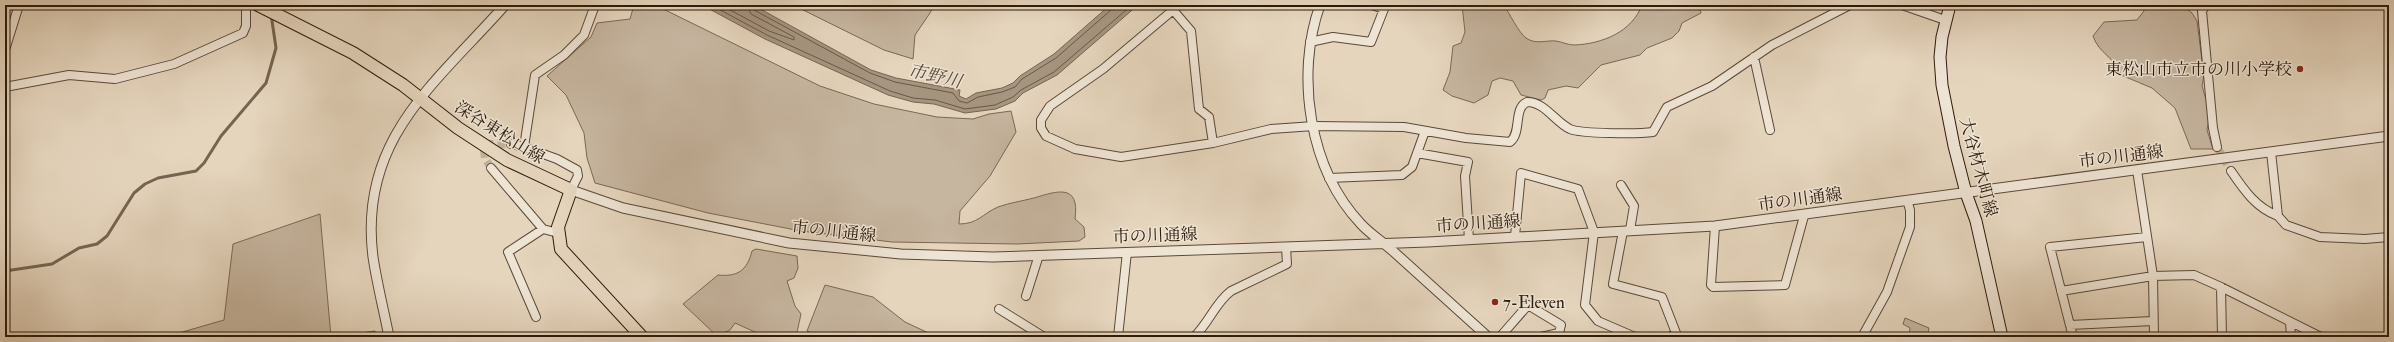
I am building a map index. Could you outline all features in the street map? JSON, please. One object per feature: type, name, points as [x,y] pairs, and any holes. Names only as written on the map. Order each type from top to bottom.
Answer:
[{"type":"main road","name":"大谷材木町線","points":[[1950,5],[1945,20],[1940,57],[1942,85],[1966,193],[1976,220],[2002,337]]},
{"type":"main road","name":"深谷東松山線","points":[[267,9],[366,60],[458,128],[508,160],[571,190]]},
{"type":"main road","points":[[571,190],[558,233],[561,249],[642,337]]},
{"type":"street","points":[[5,50],[20,5]]},
{"type":"street","points":[[5,87],[69,75],[115,79],[174,64],[243,33],[246,26],[246,5]]},
{"type":"street","points":[[389,337],[373,257],[373,207],[385,156],[400,125],[419,99],[505,5]]},
{"type":"street","points":[[524,147],[535,75],[564,55],[584,35],[595,5]]},
{"type":"street","points":[[1320,5],[1310,42],[1307,79],[1314,126],[1329,178],[1338,195],[1361,225],[1385,244],[1488,337]]},
{"type":"street","points":[[1310,42],[1333,37],[1371,42],[1384,9],[1372,5]]},
{"type":"street","points":[[1213,143],[1209,117],[1199,109],[1191,31],[1176,7],[1103,69],[1050,106],[1041,120],[1041,128],[1046,136],[1054,141],[1075,148],[1115,156],[1213,143],[1271,129],[1314,126],[1404,127],[1466,138],[1510,142],[1515,137],[1521,107],[1527,102],[1541,106],[1571,129],[1595,132],[1653,132],[1667,107],[1712,86],[1772,45],[1850,5]]},
{"type":"street","points":[[1902,5],[1945,20]]},
{"type":"street","points":[[2206,5],[2202,11],[2212,120],[2217,147]]},
{"type":"street","points":[[1754,58],[1770,130]]},
{"type":"street","points":[[1329,178],[1402,175],[1412,167],[1425,131]]},
{"type":"street","name":"市の川通線","points":[[571,190],[630,209],[790,243],[901,254],[993,257],[1385,244],[1715,226],[1804,216],[1907,200],[2389,136]]},
{"type":"street","points":[[511,144],[557,159],[577,170],[578,176],[571,190]]},
{"type":"street","points":[[2271,152],[2278,216]]},
{"type":"street","points":[[1417,153],[1468,162],[1465,176],[1469,240]]},
{"type":"street","points":[[491,168],[543,229],[558,233]]},
{"type":"street","points":[[2136,170],[2153,276],[2154,337]]},
{"type":"street","points":[[2231,171],[2250,198],[2264,212],[2278,216],[2286,225],[2320,237],[2358,239],[2389,238]]},
{"type":"street","points":[[1515,236],[1521,173],[1578,189],[1594,232],[1585,304],[1598,320],[1635,337]]},
{"type":"street","points":[[1621,185],[1634,206],[1613,284],[1662,296],[1676,333],[1670,337]]},
{"type":"street","points":[[1862,337],[1885,297],[1910,227],[1910,210],[1907,200]]},
{"type":"street","points":[[1715,226],[1712,287],[1785,285],[1804,216]]},
{"type":"street","points":[[536,317],[508,252],[543,229]]},
{"type":"street","points":[[2073,337],[2050,247],[2147,237]]},
{"type":"street","points":[[1194,337],[1209,321],[1224,296],[1230,291],[1287,264],[1286,247]]},
{"type":"street","points":[[1118,337],[1128,252]]},
{"type":"street","points":[[1026,296],[1039,255]]},
{"type":"street","points":[[2061,291],[2153,276],[2194,275],[2321,337]]},
{"type":"street","points":[[2221,287],[2222,337]]},
{"type":"street","points":[[1500,337],[1528,305],[1561,325],[1560,333],[1541,337]]},
{"type":"street","points":[[999,309],[1044,337]]},
{"type":"street","points":[[2070,325],[2153,321]]},
{"type":"street","points":[[2290,322],[2291,337]]},
{"type":"shaded area","points":[[634,5],[655,5],[820,86],[874,104],[937,117],[973,119],[989,114],[1011,111],[1016,132],[990,176],[960,211],[959,224],[971,222],[998,207],[1051,193],[1065,192],[1074,200],[1076,207],[1075,219],[1084,227],[1085,237],[1079,241],[1017,244],[892,242],[801,231],[708,213],[595,183],[587,158],[584,133],[566,95],[547,76],[591,37],[597,23],[630,19]]},
{"type":"shaded area","points":[[793,5],[934,5],[915,35],[913,59],[884,50]]},
{"type":"shaded area","points":[[1462,5],[1504,5],[1517,27],[1526,38],[1541,42],[1556,41],[1570,45],[1595,42],[1615,35],[1631,22],[1642,5],[1699,5],[1701,13],[1682,23],[1679,31],[1672,38],[1647,48],[1640,55],[1601,65],[1578,88],[1566,86],[1548,90],[1545,98],[1541,100],[1521,95],[1513,81],[1500,78],[1492,81],[1488,95],[1474,103],[1452,96],[1443,90],[1450,72],[1453,46],[1461,43],[1465,32]]},
{"type":"shaded area","points":[[2143,5],[2182,5],[2192,13],[2197,21],[2204,76],[2202,86],[2210,113],[2207,130],[2213,149],[2191,149],[2175,108],[2152,88],[2121,75],[2115,64],[2099,47],[2093,36],[2104,22],[2137,20],[2144,11]]},
{"type":"shaded area","points":[[320,214],[331,337],[165,337],[224,320],[233,244]]},
{"type":"shaded area","points":[[756,249],[797,256],[798,268],[794,278],[787,281],[795,306],[801,314],[796,337],[766,337],[735,323],[730,330],[717,336],[683,304],[718,275],[736,274],[744,268],[752,251]]},
{"type":"shaded area","points":[[825,285],[873,297],[905,322],[937,337],[822,337],[807,331]]},
{"type":"shaded area","points":[[1905,318],[1929,328],[1927,337],[1909,337],[1910,328],[1903,324]]},
{"type":"shaded area","points":[[375,331],[376,337],[331,337]]},
{"type":"water","points":[[702,5],[753,5],[871,70],[896,78],[960,90],[959,96],[966,99],[976,93],[1002,88],[1013,83],[1020,76],[1054,54],[1110,5],[1138,5],[1057,75],[1023,93],[1015,101],[996,109],[965,113],[934,104],[913,102],[888,95],[765,39]]},
{"type":"waterway","points":[[5,271],[52,264],[79,248],[97,244],[107,236],[134,193],[145,184],[158,178],[196,171],[204,163],[221,136],[266,83],[276,48],[271,14]]},
{"type":"tunnel","points":[[491,168],[485,158],[484,150],[489,144],[511,144]]},
{"type":"tunnel","points":[[2217,147],[2231,171]]},
{"type":"place","name":"東松山市立市の川小学校","points":[[2300,69]]},
{"type":"place","name":"7-Eleven","points":[[1495,302]]},
{"type":"water label","name":"市野川","points":[[935,76]]}]
